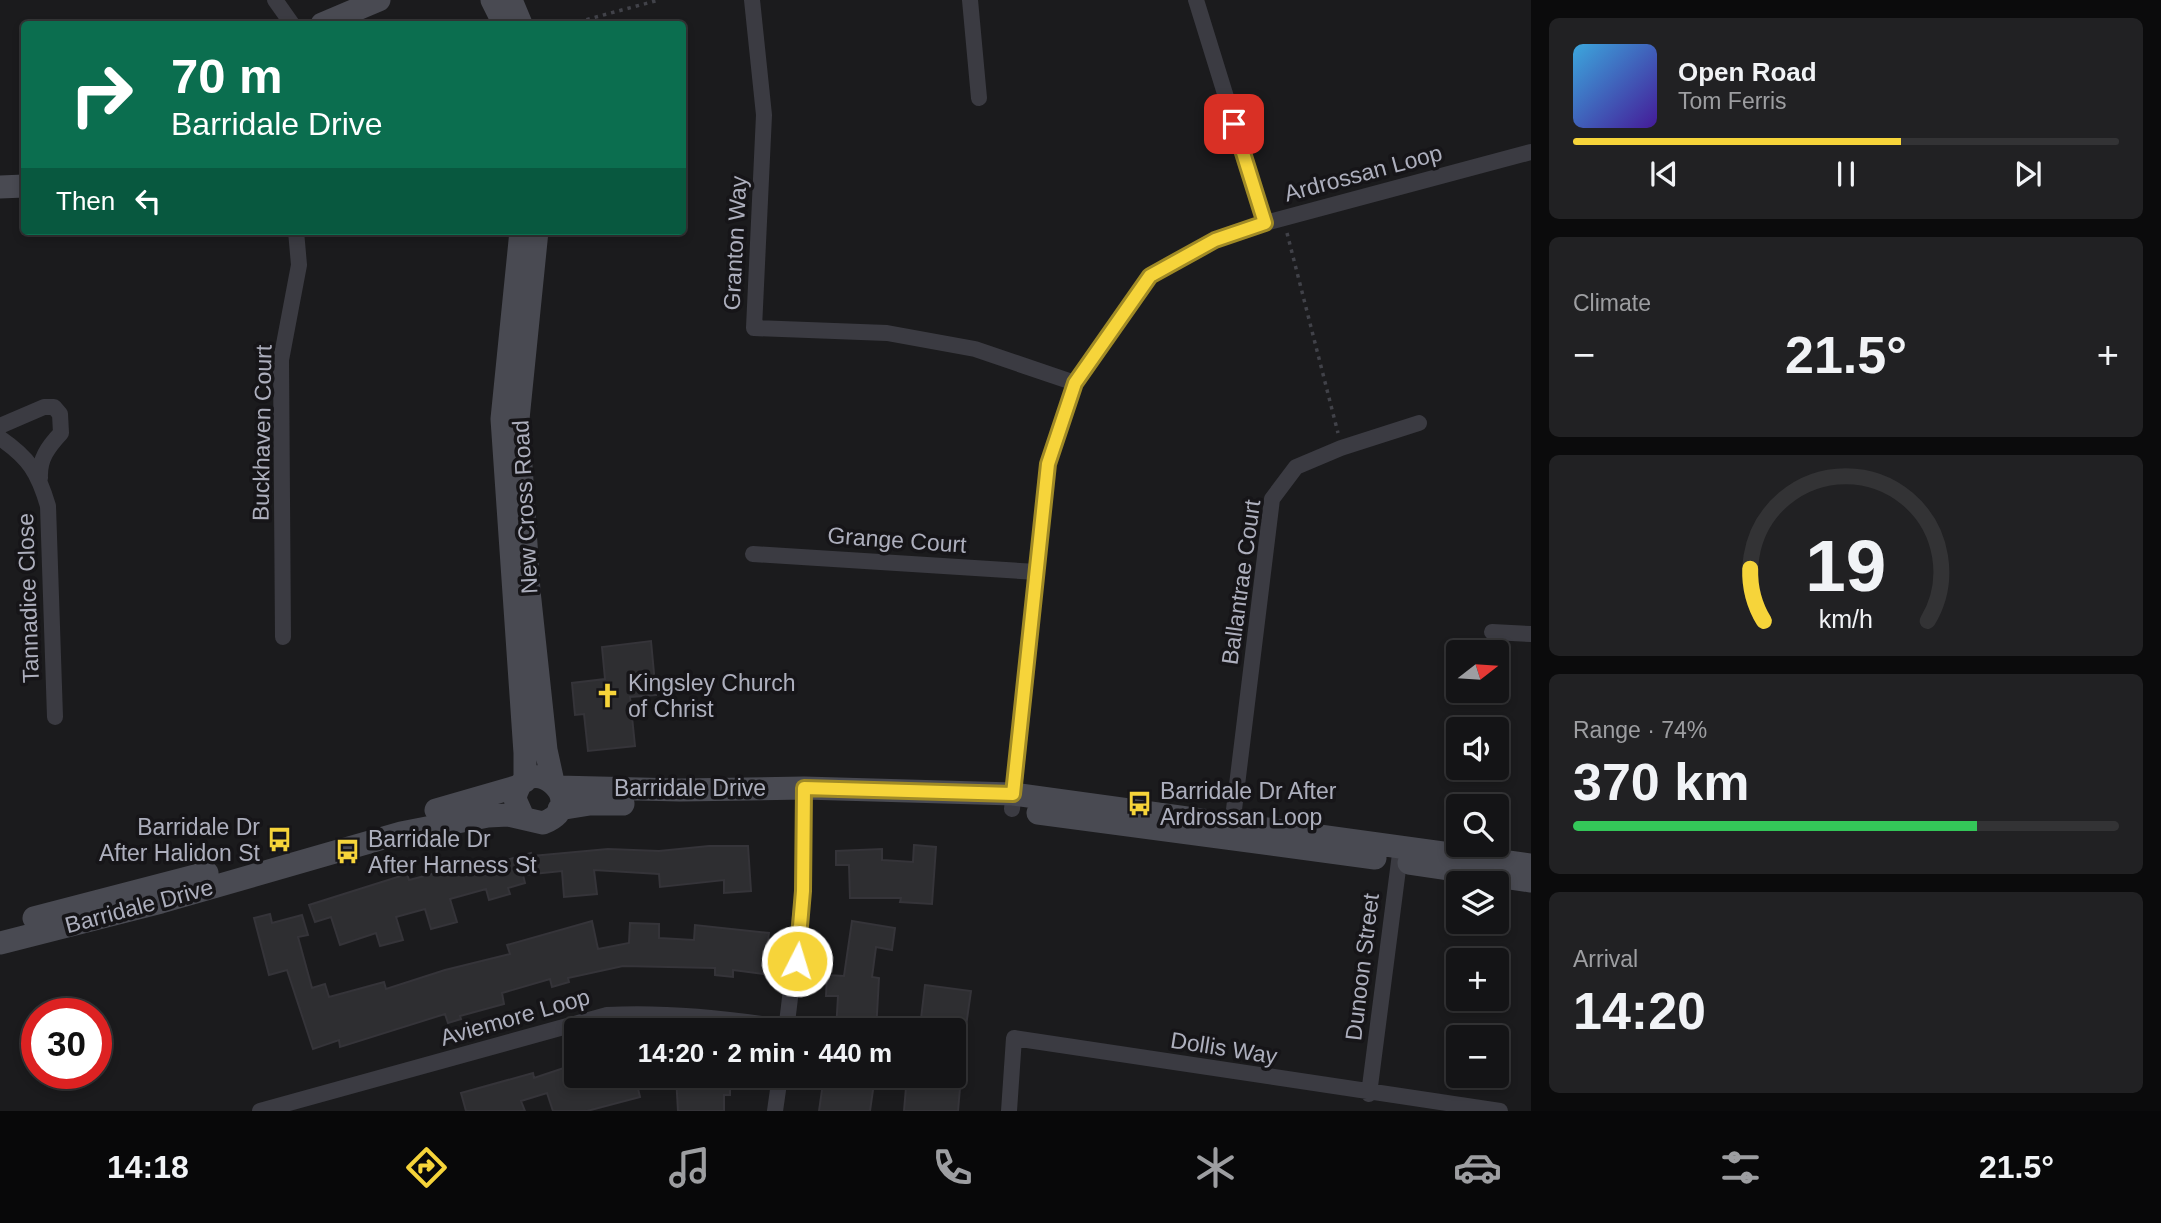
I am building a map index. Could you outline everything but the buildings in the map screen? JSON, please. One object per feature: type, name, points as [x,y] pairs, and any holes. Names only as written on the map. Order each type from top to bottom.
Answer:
[{"type":"street","points":[[275,0],[290,21]]},
{"type":"street","points":[[330,21],[379,0]]},
{"type":"street","points":[[492,0],[502,21]]},
{"type":"street","points":[[512,0],[520,21]]},
{"type":"street","name":"Granton Way","points":[[752,0],[765,114],[754,328],[887,332],[975,349],[1075,383]]},
{"type":"street","points":[[970,0],[979,98]]},
{"type":"street","points":[[1196,0],[1265,223]]},
{"type":"street","name":"Ardrossan Loop","points":[[1012,802],[1048,464],[1075,383],[1150,276],[1215,240],[1265,223],[1531,152]]},
{"type":"street","points":[[0,187],[21,186]]},
{"type":"street","name":"Buckhaven Court","points":[[283,637],[282,360],[299,265],[296,235]]},
{"type":"street","name":"New Cross Road","points":[[521,235],[502,419],[522,783]]},
{"type":"street","name":"New Cross Road","points":[[537,235],[518,419],[528,591],[546,750],[557,793]]},
{"type":"street","name":"Tannadice Close","points":[[0,426],[44,407],[54,407],[60,414],[61,433],[49,446],[39,464],[48,506],[55,717]]},
{"type":"street","name":"Ballantrae Court","points":[[1232,831],[1272,499],[1296,467],[1341,448],[1419,423]]},
{"type":"street","name":"Tannadice Close","points":[[0,438],[22,453],[40,478]]},
{"type":"street","name":"Grange Court","points":[[753,554],[1037,572]]},
{"type":"street","points":[[1492,632],[1531,634]]},
{"type":"street","points":[[539,777],[557,793],[543,823],[523,817],[515,799],[522,783],[539,777]]},
{"type":"street","name":"Barridale Drive","points":[[0,927],[398,819],[468,803],[522,783]]},
{"type":"street","name":"Barridale Drive","points":[[557,793],[680,790],[1012,802],[1400,854],[1531,865]]},
{"type":"street","points":[[788,1018],[803,891],[804,796]]},
{"type":"street","name":"Barridale Drive","points":[[0,943],[161,902],[401,833],[488,816],[523,817]]},
{"type":"street","name":"Barridale Drive","points":[[1400,854],[1531,881]]},
{"type":"street","name":"Dunoon Street","points":[[1369,1094],[1400,854]]},
{"type":"street","name":"Aviemore Loop","points":[[596,1018],[646,1013],[710,1018]]},
{"type":"street","name":"Aviemore Loop","points":[[260,1111],[564,1027]]},
{"type":"street","name":"Dollis Way","points":[[1009,1111],[1014,1038],[1369,1094],[1500,1111]]},
{"type":"street","points":[[775,1111],[778,1088]]},
{"type":"path","points":[[581,21],[659,0]]},
{"type":"path","points":[[1283,218],[1341,448]]},
{"type":"place","name":"Kingsley Church of Christ","points":[[608,696]]},
{"type":"place","name":"Barridale Dr After Ardrossan Loop","points":[[1140,804]]},
{"type":"place","name":"Barridale Dr After Halidon St","points":[[280,840]]},
{"type":"place","name":"Barridale Dr After Harness St","points":[[348,852]]},
{"type":"route","points":[[797,961],[803,891],[804,788],[1013,794],[1048,464],[1075,383],[1150,276],[1215,240],[1265,223],[1234,124]]}]
